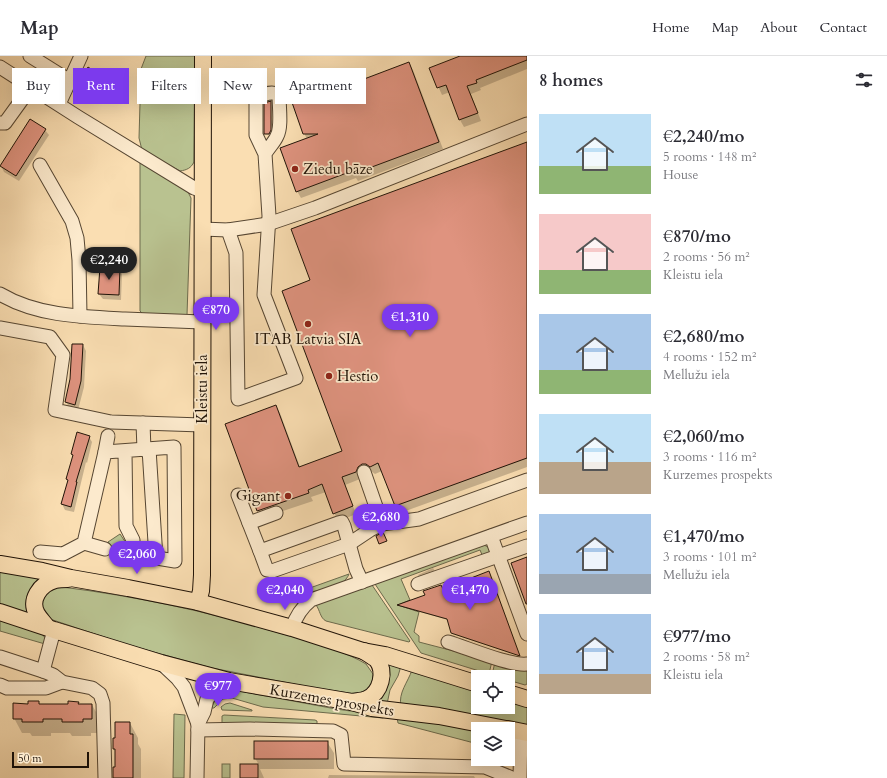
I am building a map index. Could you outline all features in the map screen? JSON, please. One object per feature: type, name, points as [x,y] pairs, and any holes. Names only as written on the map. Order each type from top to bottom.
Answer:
[{"type":"main road","name":"Kleistu iela","points":[[198,602],[201,592],[202,575],[203,56]]},
{"type":"main road","points":[[0,564],[198,602],[385,655],[471,682]]},
{"type":"main road","points":[[50,629],[37,614],[35,608],[36,594],[43,587],[55,580],[72,578]]},
{"type":"main road","name":"Kurzemes prospekts","points":[[0,612],[161,663],[229,682],[352,702],[372,708],[439,716],[471,722]]},
{"type":"main road","points":[[352,702],[368,698],[376,692],[381,684],[382,673],[377,660],[363,650]]},
{"type":"main road","points":[[515,695],[527,699]]},
{"type":"street","points":[[30,56],[70,81]]},
{"type":"street","points":[[65,91],[81,56]]},
{"type":"street","points":[[0,67],[12,75]]},
{"type":"street","points":[[0,124],[5,123],[19,104]]},
{"type":"street","points":[[59,104],[194,188],[203,191]]},
{"type":"street","points":[[202,229],[228,230],[268,224],[315,208],[527,124]]},
{"type":"street","points":[[228,230],[236,253],[238,399],[296,378],[264,294],[269,216],[265,154]]},
{"type":"street","points":[[40,165],[72,221],[77,238],[80,316]]},
{"type":"street","points":[[0,294],[28,307],[60,314],[202,322]]},
{"type":"street","points":[[0,328],[50,337],[63,354],[55,410],[111,422],[202,425]]},
{"type":"street","points":[[143,423],[156,558]]},
{"type":"street","points":[[84,543],[108,436]]},
{"type":"street","points":[[105,452],[174,447],[175,561],[133,554],[133,540],[126,526],[125,451]]},
{"type":"street","points":[[364,472],[382,524]]},
{"type":"street","points":[[238,495],[267,570],[272,572],[349,544],[382,524],[419,519],[527,480]]},
{"type":"street","points":[[249,523],[276,513]]},
{"type":"street","points":[[260,551],[338,522],[342,522],[356,569],[362,582]]},
{"type":"street","points":[[292,628],[302,607],[311,600],[527,523]]},
{"type":"street","points":[[490,536],[527,634]]},
{"type":"street","points":[[40,552],[63,554],[84,543],[105,549]]},
{"type":"street","points":[[418,584],[527,546]]},
{"type":"street","points":[[44,671],[50,629]]},
{"type":"street","points":[[448,642],[521,665],[527,664]]},
{"type":"street","points":[[0,660],[0,657],[44,671],[53,675],[62,682],[92,688],[100,694],[103,703],[105,778]]},
{"type":"street","points":[[161,663],[184,687],[198,727],[197,778]]},
{"type":"street","points":[[0,685],[7,688],[46,688],[62,682]]},
{"type":"street","points":[[198,727],[207,699],[213,692],[229,682]]},
{"type":"street","points":[[198,727],[332,731],[341,735],[344,764],[485,766],[512,778]]},
{"type":"street","points":[[515,731],[520,778]]},
{"type":"green space","points":[[146,56],[195,56],[195,68],[141,68]]},
{"type":"green space","points":[[140,104],[195,104],[194,162],[190,167],[180,171],[142,150],[139,138]]},
{"type":"green space","points":[[140,160],[188,192],[191,198],[187,315],[143,314],[140,311]]},
{"type":"green space","points":[[120,534],[128,546],[117,554],[108,542]]},
{"type":"green space","points":[[484,545],[488,547],[492,553],[483,557],[480,550],[401,579],[410,600],[398,605],[419,612],[414,632],[419,636],[419,642],[492,661],[490,670],[476,670],[421,653],[375,584]]},
{"type":"green space","points":[[0,569],[41,577],[31,618],[0,607]]},
{"type":"green space","points":[[349,574],[346,579],[336,586],[303,595],[303,592],[307,589]]},
{"type":"green space","points":[[372,585],[410,641],[409,642],[326,621],[322,618],[316,605]]},
{"type":"green space","points":[[62,587],[116,595],[197,611],[250,624],[318,644],[349,655],[366,664],[373,674],[372,684],[369,689],[357,694],[314,688],[212,668],[125,644],[50,619],[42,609],[42,598],[51,588]]},
{"type":"green space","points":[[0,619],[42,634],[46,639],[45,644],[0,631]]},
{"type":"green space","points":[[385,662],[401,666],[398,676],[390,690],[387,704],[376,703]]},
{"type":"green space","points":[[495,662],[527,671],[527,684],[525,685],[515,682],[515,670],[493,670]]},
{"type":"green space","points":[[412,670],[471,689],[471,714],[515,714],[515,701],[527,705],[527,728],[515,726],[515,722],[493,722],[401,706],[400,701],[402,692]]},
{"type":"green space","points":[[232,691],[386,716],[383,718],[263,707],[232,698],[223,699],[214,708],[211,708],[217,697]]},
{"type":"green space","points":[[230,703],[252,711],[222,710],[221,707]]},
{"type":"green space","points":[[174,714],[185,715],[184,778],[173,778]]},
{"type":"green space","points":[[222,716],[315,720],[317,721],[317,728],[222,726]]},
{"type":"green space","points":[[397,717],[471,729],[471,742],[398,723]]},
{"type":"green space","points":[[222,764],[230,764],[230,778],[222,778]]},
{"type":"building","points":[[460,56],[527,56],[527,60],[476,80],[477,83],[467,86],[478,113],[459,120],[446,85],[437,88],[429,68]]},
{"type":"building","points":[[409,62],[439,142],[353,174],[352,171],[296,192],[280,148],[318,134],[303,134],[293,104],[366,104],[366,78]]},
{"type":"building","points":[[271,101],[271,130],[269,134],[264,134],[264,104],[267,104],[267,102]]},
{"type":"building","points":[[30,119],[46,129],[16,176],[0,166]]},
{"type":"building","points":[[527,142],[527,458],[395,506],[378,463],[370,467],[366,464],[362,464],[358,467],[356,472],[342,477],[353,506],[333,514],[322,484],[308,490],[309,493],[257,511],[225,424],[276,405],[299,467],[342,451],[282,291],[310,280],[291,229]]},
{"type":"building","points":[[100,267],[120,268],[119,295],[98,294]]},
{"type":"building","points":[[72,344],[83,344],[81,381],[75,405],[65,402],[70,379]]},
{"type":"building","points":[[77,432],[90,436],[76,482],[71,507],[61,504],[68,480],[66,479],[73,455],[71,454]]},
{"type":"building","points":[[383,532],[387,541],[379,544],[376,536]]},
{"type":"building","points":[[527,557],[527,604],[526,604],[511,563]]},
{"type":"building","points":[[489,571],[520,656],[451,633],[447,619],[397,605],[425,595],[423,591],[441,585],[443,589]]},
{"type":"building","points":[[28,701],[39,701],[39,704],[68,704],[68,701],[79,702],[78,704],[92,704],[92,719],[83,719],[83,722],[62,722],[62,719],[43,719],[43,722],[22,722],[22,719],[13,719],[13,703],[28,704]]},
{"type":"building","points":[[115,722],[130,722],[130,734],[133,734],[133,778],[113,778],[113,767],[115,767],[115,749],[113,749],[113,738],[115,738]]},
{"type":"building","points":[[254,741],[328,741],[328,759],[254,759]]},
{"type":"building","points":[[240,764],[258,764],[258,778],[240,778]]},
{"type":"place","name":"Ziedu bāze","points":[[295,169]]},
{"type":"place","name":"ITAB Latvia SIA","points":[[308,324]]},
{"type":"place","name":"Hestio","points":[[329,376]]},
{"type":"place","name":"Gigant","points":[[288,496]]}]
